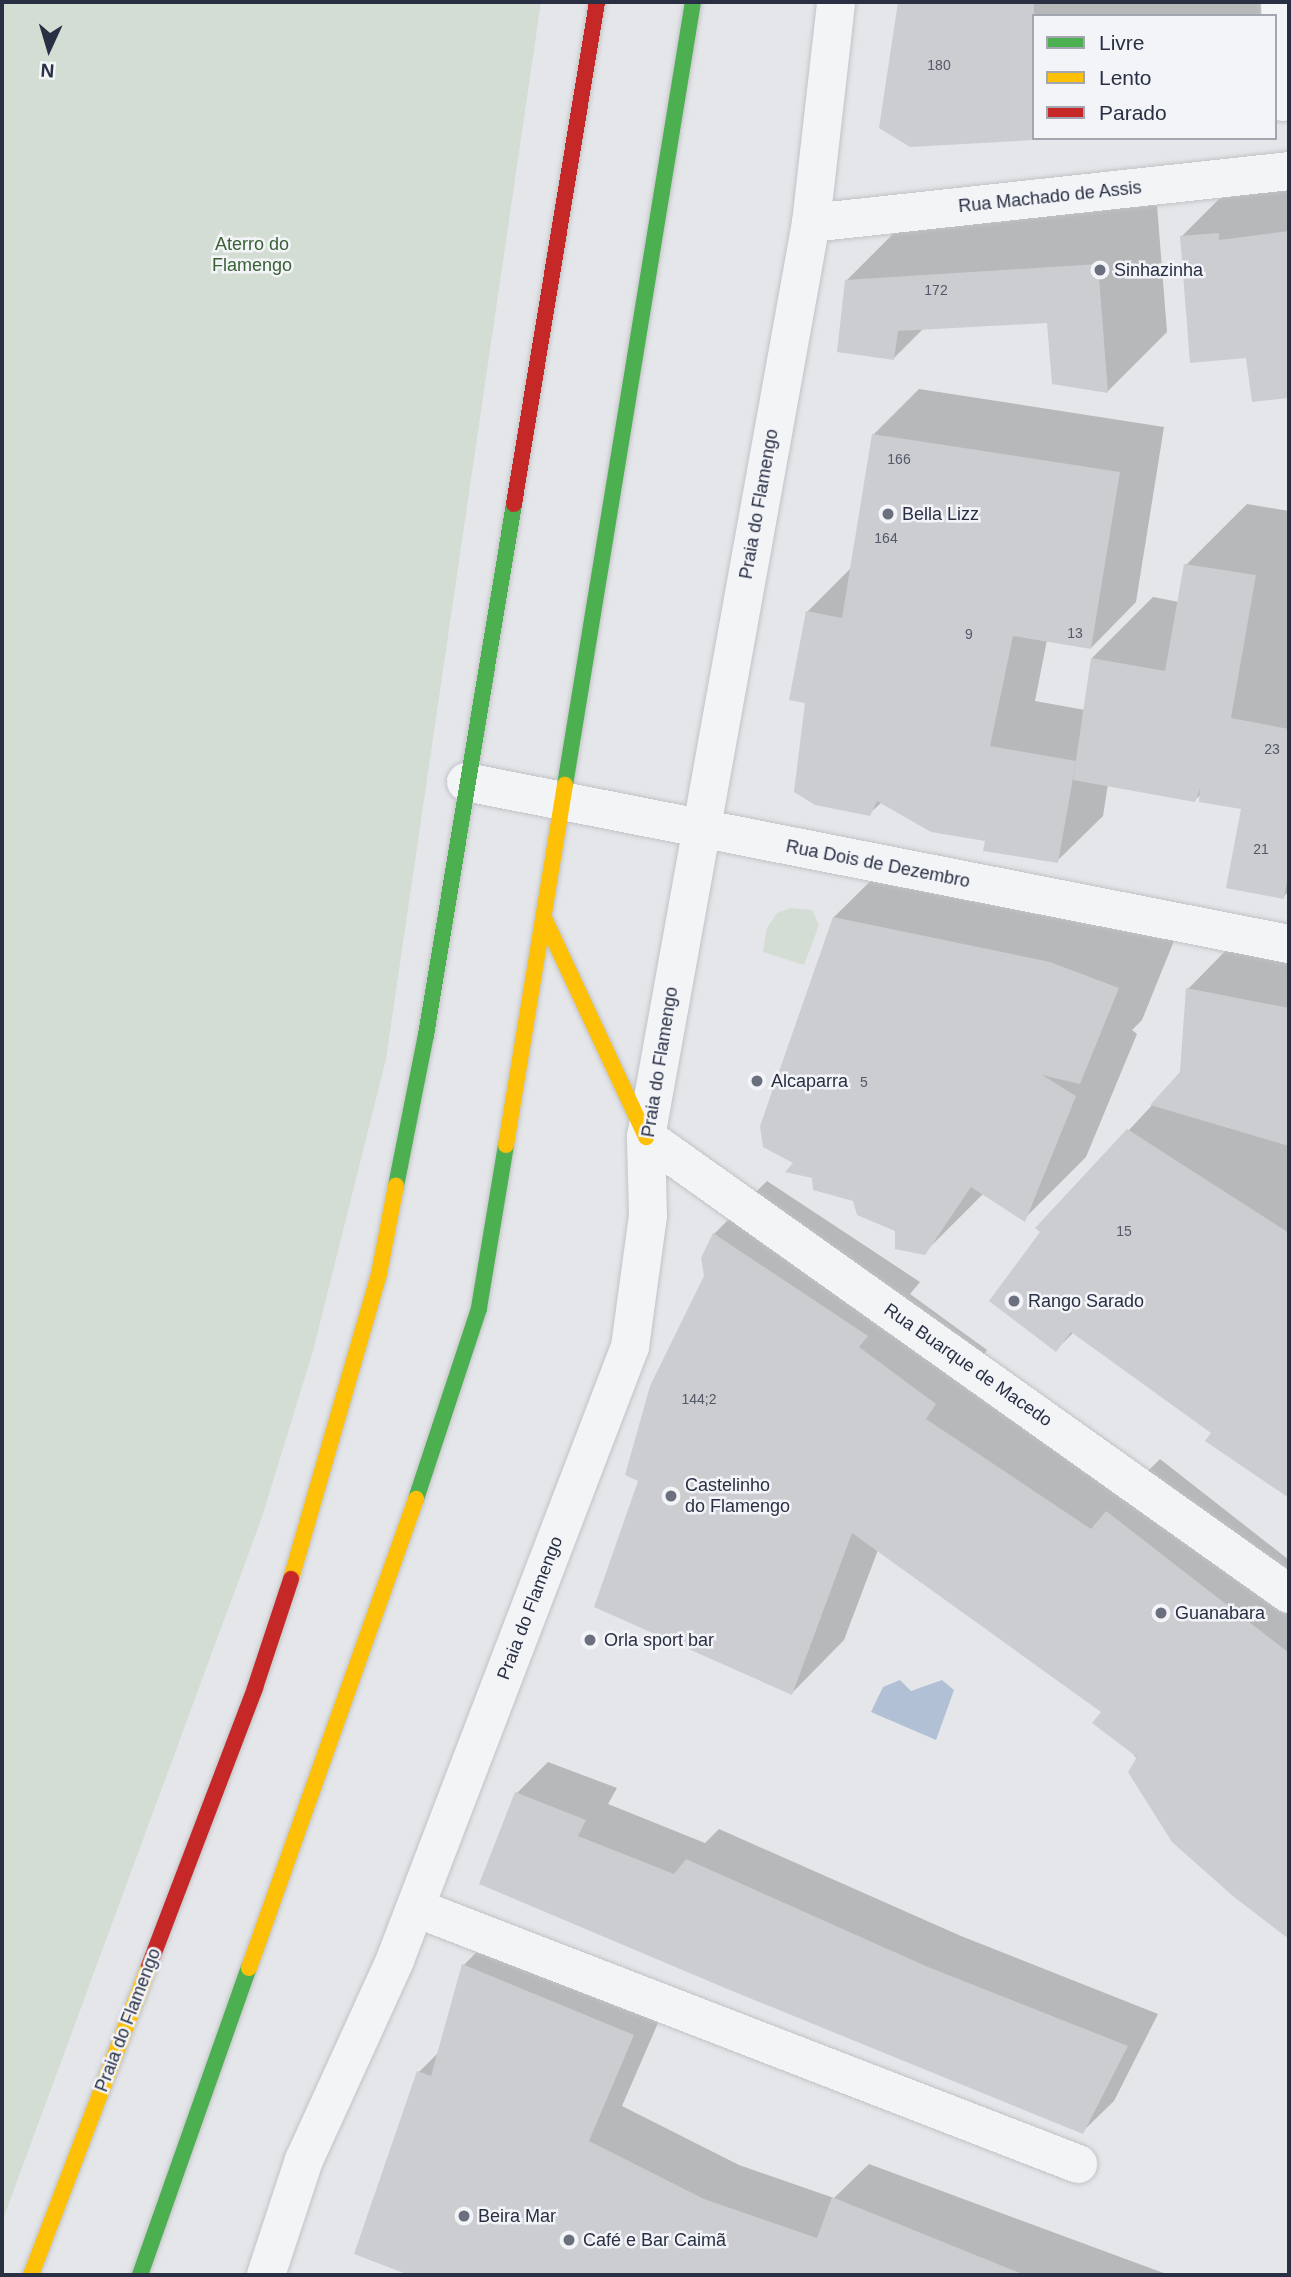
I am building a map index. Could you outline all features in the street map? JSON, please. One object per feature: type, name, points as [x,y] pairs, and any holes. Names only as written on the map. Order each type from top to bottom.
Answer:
[{"type":"main road","name":"Praia do Flamengo","points":[[31,2275],[255,1688],[320,1488],[379,1274],[426,1035],[597,2]]},
{"type":"main road","points":[[140,2275],[426,1471],[479,1308],[544,918],[560,800],[693,2]]},
{"type":"main road","points":[[544,918],[646,1137]]},
{"type":"street","name":"Praia do Flamengo","points":[[266,2275],[304,2160],[416,1908],[630,1347],[648,1216],[646,1137],[699,828],[811,223],[836,2]]},
{"type":"street","points":[[1280,2],[1283,102]]},
{"type":"street","name":"Rua Machado de Assis","points":[[811,223],[1289,171]]},
{"type":"street","name":"Rua Dois de Dezembro","points":[[466,782],[1289,944]]},
{"type":"street","name":"Rua Buarque de Macedo","points":[[646,1137],[1289,1594]]},
{"type":"street","points":[[416,1908],[1078,2164]]},
{"type":"green space","name":"Aterro do Flamengo","points":[[2,2],[541,2],[386,1059],[313,1351],[262,1517],[2,2222]]},
{"type":"green space","points":[[791,908],[812,910],[819,925],[804,965],[763,952],[767,928],[777,913]]},
{"type":"water","points":[[900,1680],[911,1691],[942,1680],[954,1690],[936,1740],[871,1712],[883,1687]]},
{"type":"building","points":[[898,2],[1034,2],[1034,140],[910,147],[879,128]]},
{"type":"building","points":[[1289,231],[1289,398],[1252,402],[1246,358],[1190,363],[1180,236],[1219,233],[1219,240]]},
{"type":"building","points":[[1098,264],[1108,393],[1052,384],[1047,323],[898,331],[894,360],[837,352],[845,280]]},
{"type":"building","points":[[872,434],[1120,472],[1091,649],[1013,636],[990,746],[1076,761],[1058,863],[983,851],[985,841],[931,832],[877,801],[870,816],[815,805],[794,792],[805,703],[789,700],[806,611],[842,618]]},
{"type":"building","points":[[1184,564],[1256,575],[1231,718],[1289,729],[1289,870],[1284,899],[1226,888],[1241,809],[1199,802],[1200,789],[1195,802],[1073,780],[1091,658],[1165,671]]},
{"type":"building","points":[[833,917],[1050,962],[1119,988],[1080,1084],[1042,1075],[1076,1096],[1025,1222],[971,1187],[925,1255],[895,1249],[895,1231],[857,1215],[853,1201],[813,1190],[812,1178],[785,1172],[793,1163],[763,1147],[760,1126]]},
{"type":"building","points":[[1186,988],[1289,1008],[1289,1146],[1150,1105],[1180,1072]]},
{"type":"building","points":[[1127,1129],[1289,1233],[1289,1498],[1205,1441],[1211,1433],[1071,1332],[1056,1352],[989,1301],[1040,1232],[1035,1228]]},
{"type":"building","points":[[713,1233],[868,1336],[859,1347],[936,1404],[926,1419],[1091,1529],[1106,1511],[1289,1653],[1289,1939],[1234,1897],[1172,1842],[1128,1772],[1137,1757],[1092,1723],[1101,1712],[852,1533],[792,1695],[594,1607],[638,1481],[625,1475],[650,1386],[704,1276],[701,1258]]},
{"type":"building","points":[[515,1792],[586,1820],[578,1836],[674,1874],[686,1859],[928,1967],[1128,2046],[1083,2134],[725,1988],[479,1884]]},
{"type":"building","points":[[462,1964],[634,2035],[589,2141],[704,2199],[817,2238],[832,2197],[1025,2275],[409,2275],[354,2254],[417,2071],[431,2076]]},
{"type":"traffic: fast","points":[[565,785],[693,2]]},
{"type":"traffic: fast","points":[[396,1186],[426,1035],[514,504]]},
{"type":"traffic: fast","points":[[416,1499],[479,1308],[506,1145]]},
{"type":"traffic: fast","points":[[140,2275],[249,1968]]},
{"type":"traffic: slow","points":[[506,1145],[565,785]]},
{"type":"traffic: slow","points":[[544,918],[646,1137]]},
{"type":"traffic: slow","points":[[291,1579],[379,1274],[396,1186]]},
{"type":"traffic: slow","points":[[249,1968],[416,1499]]},
{"type":"traffic: slow","points":[[31,2275],[149,1966]]},
{"type":"traffic: jam","points":[[514,504],[597,2]]},
{"type":"traffic: jam","points":[[149,1966],[255,1688],[291,1579]]},
{"type":"place","name":"Sinhazinha","points":[[1100,270]]},
{"type":"place","name":"Bella Lizz","points":[[888,514]]},
{"type":"place","name":"Alcaparra","points":[[757,1081]]},
{"type":"place","name":"Rango Sarado","points":[[1014,1301]]},
{"type":"place","name":"Castelinho do Flamengo","points":[[671,1496]]},
{"type":"place","name":"Guanabara","points":[[1161,1613]]},
{"type":"place","name":"Orla sport bar","points":[[590,1640]]},
{"type":"place","name":"Beira Mar","points":[[464,2216]]},
{"type":"place","name":"Café e Bar Caimã","points":[[569,2240]]}]
